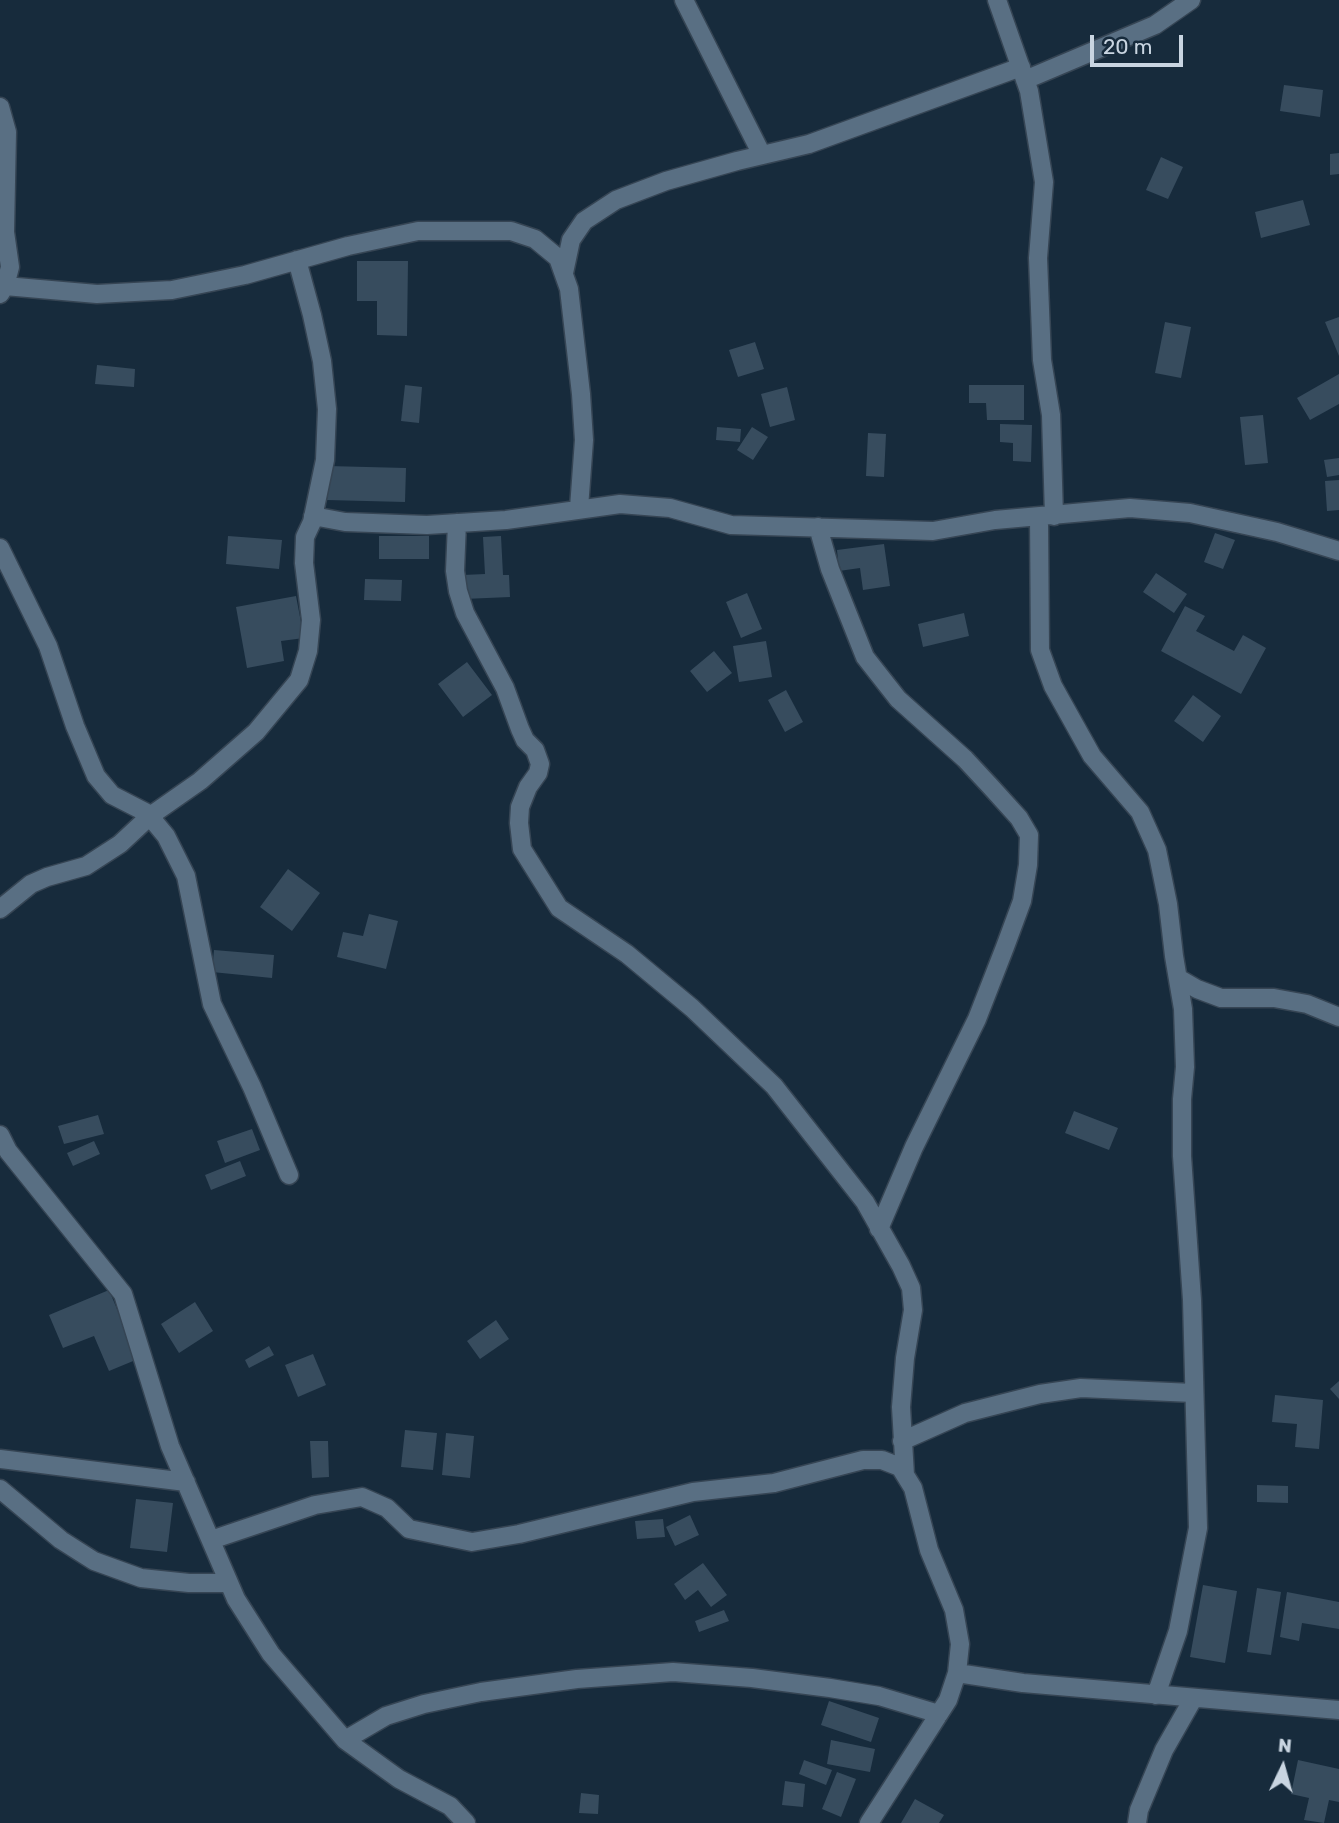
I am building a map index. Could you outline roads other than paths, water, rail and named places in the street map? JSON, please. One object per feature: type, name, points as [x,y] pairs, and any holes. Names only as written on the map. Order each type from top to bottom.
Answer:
[{"type":"street","points":[[684,0],[762,155]]},
{"type":"street","points":[[997,0],[1023,74],[1044,182],[1038,258],[1042,360],[1051,415],[1040,650],[1053,686],[1092,756],[1140,812],[1157,850],[1168,904],[1183,1009],[1185,1067],[1182,1156],[1192,1300],[1198,1528],[1178,1631],[1156,1695]]},
{"type":"street","points":[[564,275],[571,240],[584,222],[616,200],[666,181],[809,144],[1023,74],[1155,24],[1191,0]]},
{"type":"street","points":[[0,107],[7,132],[5,232],[10,267],[3,290],[97,294],[172,289],[245,275],[348,246],[418,231],[511,231],[535,239],[558,258],[569,289],[581,394],[583,440],[579,508]]},
{"type":"street","points":[[0,909],[31,884],[86,866],[120,844],[150,816],[200,781],[256,732],[299,680],[307,651],[311,620],[304,563],[305,537],[313,516],[325,460],[327,409],[319,349],[297,261]]},
{"type":"street","points":[[313,516],[345,522],[427,525],[506,520],[620,504],[670,508],[731,525],[933,531],[995,520],[1130,508],[1190,513],[1277,532],[1339,551]]},
{"type":"street","points":[[457,523],[457,591],[465,613],[505,688],[525,740],[535,750],[540,764],[538,774],[528,787],[520,807],[522,849],[559,908],[627,954],[692,1008],[774,1086],[864,1202],[911,1288],[913,1310],[901,1407],[905,1475]]},
{"type":"street","points":[[818,527],[830,569],[865,657],[898,699],[965,759],[991,787],[1019,818],[1028,835],[1028,865],[1022,901],[1005,947],[977,1019],[914,1147],[879,1229]]},
{"type":"street","points":[[0,548],[48,646],[75,726],[96,776],[112,795],[150,816],[166,836],[186,876],[212,1004],[252,1087],[289,1175]]},
{"type":"street","points":[[1178,978],[1221,998],[1274,998],[1307,1004],[1339,1017]]},
{"type":"street","points":[[0,1135],[8,1151],[123,1294],[170,1446],[236,1599],[271,1654],[345,1740],[399,1779],[450,1806],[467,1823]]},
{"type":"street","points":[[902,1441],[965,1413],[1040,1394],[1081,1388],[1194,1393]]},
{"type":"street","points":[[0,1459],[186,1482]]},
{"type":"street","points":[[211,1539],[315,1504],[362,1497],[387,1508],[409,1529],[472,1542],[519,1534],[693,1492],[774,1483],[863,1460],[882,1460],[900,1467],[913,1488],[929,1550],[954,1610],[960,1644],[957,1674],[948,1700],[869,1823]]},
{"type":"street","points":[[0,1489],[61,1540],[94,1561],[141,1577],[189,1583],[229,1583]]},
{"type":"street","points":[[345,1740],[386,1716],[424,1704],[481,1692],[577,1679],[673,1672],[830,1688],[879,1696],[939,1714]]},
{"type":"street","points":[[957,1674],[1023,1683],[1339,1710]]},
{"type":"street","points":[[1137,1823],[1139,1810],[1164,1751],[1193,1699]]}]
